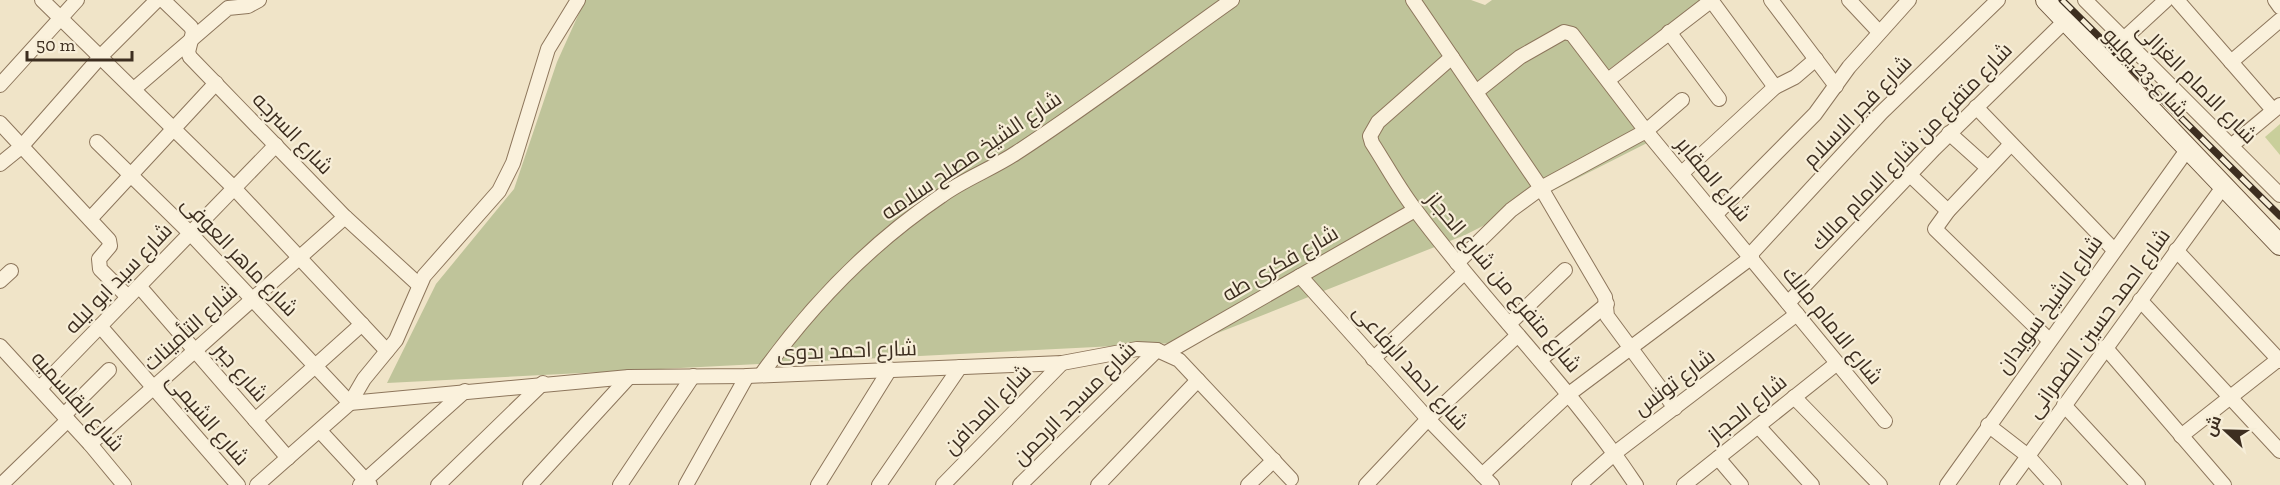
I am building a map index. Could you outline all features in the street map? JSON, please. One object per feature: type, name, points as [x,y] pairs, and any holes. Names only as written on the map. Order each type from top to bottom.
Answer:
[{"type":"street","points":[[42,0],[135,88],[300,257],[387,351]]},
{"type":"street","points":[[0,85],[77,0]]},
{"type":"street","points":[[0,164],[21,147],[101,56],[157,0]]},
{"type":"street","name":"شارع السرجه","points":[[164,0],[191,27],[193,32],[189,43],[190,57],[345,218],[419,285]]},
{"type":"street","points":[[175,11],[185,0]]},
{"type":"street","points":[[135,88],[228,8],[248,6],[259,0]]},
{"type":"street","points":[[257,485],[350,403],[364,379],[403,327],[419,285],[432,265],[506,179],[548,49],[578,0]]},
{"type":"street","name":"شارع الشيخ مصلح سلامه","points":[[761,375],[789,336],[818,303],[865,256],[907,220],[944,194],[1017,153],[1232,0]]},
{"type":"street","points":[[1413,0],[1541,188],[1607,304],[1607,316],[1675,408]]},
{"type":"street","points":[[1608,80],[1711,0],[1775,87]]},
{"type":"street","points":[[1772,0],[1836,86]]},
{"type":"street","points":[[1850,0],[1879,32]]},
{"type":"street","points":[[1717,213],[1815,114],[1879,32],[1910,0]]},
{"type":"street","name":"شارع فجر الاسلام","points":[[1487,480],[1569,394],[1751,256],[1881,113],[1998,0]]},
{"type":"street","name":"شارع 23 يوليو","points":[[2046,0],[2280,245]]},
{"type":"street","name":"شارع الامام الغزالى","points":[[2085,0],[2280,195]]},
{"type":"street","points":[[2102,59],[2166,0]]},
{"type":"street","points":[[2177,0],[2231,62],[2277,107],[2231,146]]},
{"type":"street","points":[[2275,0],[2280,7]]},
{"type":"street","points":[[2231,62],[2280,20]]},
{"type":"street","name":"شارع متفرع من شارع الامام مالك","points":[[1788,303],[1949,133],[2065,21]]},
{"type":"street","name":"شارع المقابر","points":[[1476,92],[1521,57],[1568,32],[1646,131],[1751,256]]},
{"type":"street","points":[[1669,32],[1719,99]]},
{"type":"street","name":"شارع متفرع من شارع الحجاز","points":[[1452,57],[1384,115],[1370,136],[1372,144],[1415,210],[1460,268],[1569,394],[1615,453],[1636,485]]},
{"type":"street","points":[[1682,173],[1775,87],[1795,77],[1816,59]]},
{"type":"street","points":[[90,219],[216,84]]},
{"type":"street","points":[[1646,131],[1682,100]]},
{"type":"street","points":[[1976,107],[2114,250]]},
{"type":"street","points":[[0,123],[109,240],[108,250],[99,259],[100,268],[128,297]]},
{"type":"street","name":"شارع المقابر","points":[[1373,358],[1460,268],[1493,226],[1541,188],[1646,131]]},
{"type":"street","points":[[1949,133],[1988,168]]},
{"type":"street","name":"شارع ماهر العوفى","points":[[97,142],[190,233],[350,403]]},
{"type":"street","points":[[2011,144],[1948,211],[1937,224],[1936,232],[2049,340]]},
{"type":"street","name":"شارع سيد ابو ليله","points":[[40,388],[276,145]]},
{"type":"street","name":"شارع الشيخ سويدان","points":[[1947,485],[2187,150]]},
{"type":"street","points":[[1909,174],[1948,211]]},
{"type":"street","name":"شارع احمد حسين الضمرانى","points":[[2007,485],[2223,187]]},
{"type":"street","name":"شارع فكرى طه","points":[[1162,352],[1415,210]]},
{"type":"street","name":"شارع التأمينات","points":[[90,444],[345,218]]},
{"type":"street","points":[[2176,250],[2280,360],[2230,396],[2181,436]]},
{"type":"street","name":"شارع الامام مالك","points":[[1751,256],[1836,364],[1885,421]]},
{"type":"street","points":[[1366,485],[1514,329],[1565,270]]},
{"type":"street","name":"شارع احمد الرفاعى","points":[[1300,276],[1428,419],[1487,480]]},
{"type":"street","name":"شارع جبر","points":[[139,286],[288,458]]},
{"type":"street","points":[[2140,300],[2280,451]]},
{"type":"street","points":[[1540,360],[1607,304]]},
{"type":"street","name":"شارع تونس","points":[[1579,485],[1615,453],[1797,314]]},
{"type":"street","points":[[255,420],[362,324]]},
{"type":"street","name":"شارع الشيمى","points":[[100,326],[238,485]]},
{"type":"street","name":"شارع القاسميه","points":[[0,346],[66,417],[124,485]]},
{"type":"street","points":[[2105,347],[2224,485]]},
{"type":"street","name":"شارع احمد بدوى","points":[[350,403],[543,383],[628,377],[747,376],[1062,363],[1137,350],[1162,352]]},
{"type":"street","points":[[1162,352],[1179,360],[1291,479]]},
{"type":"street","name":"شارع مسجد الرحمن","points":[[1020,485],[1162,352]]},
{"type":"street","name":"شارع المدافن","points":[[943,485],[1062,363]]},
{"type":"street","name":"شارع الحجاز","points":[[1684,485],[1836,364]]},
{"type":"street","points":[[879,485],[960,367]]},
{"type":"street","points":[[818,485],[890,369]]},
{"type":"street","points":[[1,485],[109,370]]},
{"type":"street","points":[[620,485],[693,376]]},
{"type":"street","points":[[686,485],[747,376]]},
{"type":"street","points":[[530,485],[628,377]]},
{"type":"street","points":[[1098,485],[1198,380]]},
{"type":"street","points":[[438,485],[543,383]]},
{"type":"street","points":[[320,431],[365,483],[465,391]]},
{"type":"street","points":[[1794,397],[1880,485]]},
{"type":"street","points":[[2064,405],[2138,485]]},
{"type":"street","points":[[1988,425],[2028,456],[2054,485]]},
{"type":"street","points":[[1758,426],[1812,485]]},
{"type":"street","points":[[1718,458],[1741,485]]},
{"type":"street","points":[[1248,485],[1274,460]]},
{"type":"green space","points":[[585,0],[1471,0],[1485,5],[1492,0],[1703,0],[1601,75],[1649,142],[1465,235],[1195,342],[387,383],[436,284],[514,189],[557,62]]},
{"type":"green space","points":[[2280,124],[2280,155],[2265,137]]},
{"type":"railway","points":[[2062,0],[2280,216]]}]
